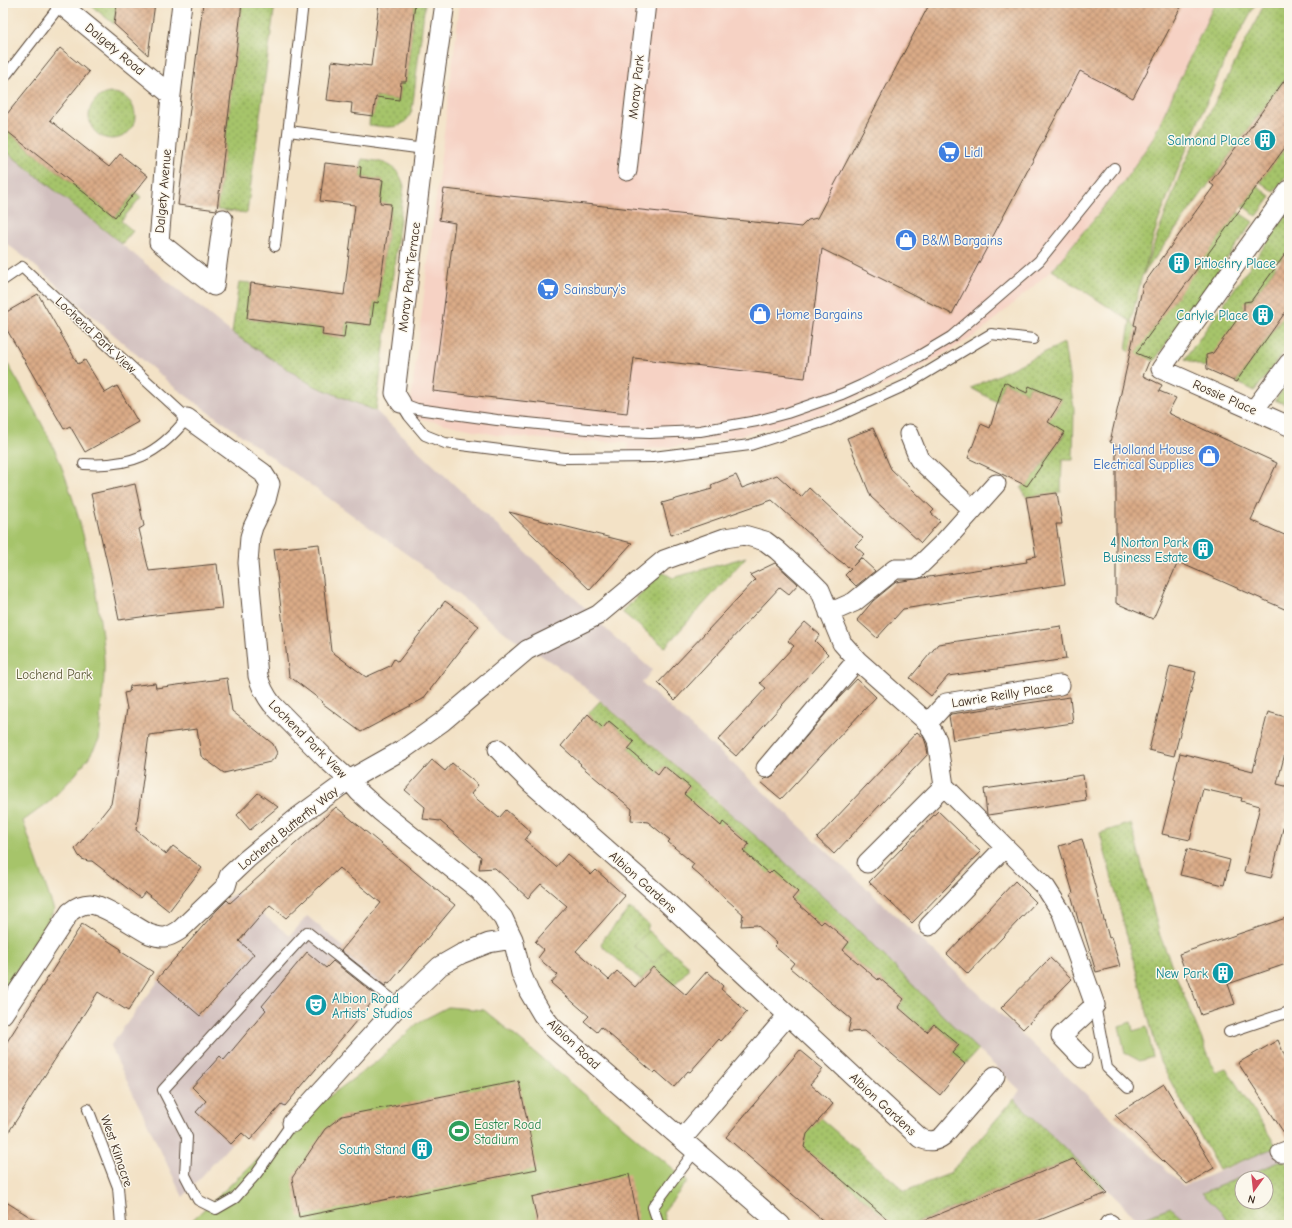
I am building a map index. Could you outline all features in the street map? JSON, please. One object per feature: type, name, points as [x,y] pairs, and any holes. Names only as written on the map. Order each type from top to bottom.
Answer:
[{"type":"street","name":"Dalgety Avenue","points":[[182,3],[171,95],[159,242],[214,286],[223,219]]},
{"type":"street","name":"Moray Park Terrace","points":[[401,403],[395,393],[424,149],[445,3]]},
{"type":"street","name":"Moray Park","points":[[627,171],[646,3]]},
{"type":"street","name":"Dalgety Road","points":[[60,4],[171,95]]},
{"type":"street","name":"Rossie Place","points":[[1289,190],[1161,369],[1289,426]]},
{"type":"street","points":[[1254,410],[1289,363]]},
{"type":"street","name":"Lochend Park View","points":[[187,418],[263,473],[270,484],[266,500],[253,527],[248,546],[249,577],[257,662],[260,683],[264,694],[272,704],[327,760],[349,780],[359,792],[380,811],[479,890],[503,918],[513,939]]},
{"type":"street","points":[[909,434],[919,459],[972,509]]},
{"type":"street","points":[[996,484],[944,542],[916,569],[895,569],[854,602],[829,613],[842,642],[857,660],[928,723],[937,740],[944,786],[1046,888],[1062,912],[1094,1004],[1061,1036],[1082,1058]]},
{"type":"street","name":"Lochend Butterfly Way","points":[[3,1014],[70,912],[77,907],[86,904],[97,905],[143,931],[158,937],[164,938],[172,936],[226,886],[229,876],[247,859],[298,817],[349,780],[404,749],[442,722],[527,650],[598,615],[664,560],[725,538],[744,536],[765,541],[777,550],[820,590],[829,613]]},
{"type":"street","points":[[766,768],[857,660]]},
{"type":"street","name":"Lawrie Reilly Place","points":[[928,723],[946,703],[1060,685]]},
{"type":"street","name":"Albion Gardens","points":[[498,749],[531,783],[662,898],[920,1138],[934,1141],[943,1136],[995,1076]]},
{"type":"street","points":[[867,863],[944,786]]},
{"type":"street","points":[[929,926],[1005,847]]},
{"type":"street","points":[[292,1123],[399,1005],[440,966],[461,954],[489,943],[513,939]]},
{"type":"street","name":"Albion Road","points":[[513,939],[521,973],[529,992],[542,1014],[552,1027],[781,1225]]},
{"type":"street","points":[[688,1145],[788,1015]]},
{"type":"lane","points":[[275,246],[303,3]]},
{"type":"lane","points":[[3,79],[60,4]]},
{"type":"lane","points":[[289,131],[424,149]]},
{"type":"lane","points":[[401,403],[417,409],[497,420],[634,432],[700,431],[757,421],[788,413],[842,394],[862,385],[919,356],[951,337],[1039,261],[1114,168]]},
{"type":"lane","name":"Lochend Park View","points":[[3,280],[22,267],[187,418]]},
{"type":"lane","points":[[401,403],[409,416],[426,435],[445,443],[565,458],[653,457],[750,445],[829,420],[906,385],[991,334],[1033,339]]},
{"type":"lane","points":[[84,464],[117,464],[146,455],[159,447],[174,434],[187,418]]},
{"type":"lane","points":[[292,1123],[257,1173],[235,1198],[216,1209],[198,1200],[185,1175],[187,1137],[164,1090],[307,932],[399,1005]]},
{"type":"lane","points":[[1094,1004],[1107,1068],[1128,1088]]},
{"type":"lane","points":[[1230,1032],[1289,1012]]},
{"type":"lane","name":"West Kilnacre","points":[[88,1109],[118,1187],[121,1225]]},
{"type":"lane","points":[[659,1225],[653,1207],[688,1145]]},
{"type":"shaded area","points":[[460,3],[1215,3],[1152,140],[1120,187],[1052,270],[978,334],[902,378],[812,417],[734,437],[678,446],[629,451],[627,442],[566,441],[496,435],[409,416]]},
{"type":"shaded area","points":[[3,149],[232,333],[312,385],[376,411],[610,633],[652,670],[642,683],[740,770],[1184,1186],[1277,1147],[1289,1167],[1289,1225],[1143,1225],[1014,1099],[1020,1090],[855,928],[713,797],[573,677],[507,634],[412,558],[174,387],[27,259],[3,241]]},
{"type":"shaded area","points":[[236,893],[290,936],[307,916],[386,983],[285,1106],[278,1109],[250,1140],[241,1133],[183,1197],[110,1046],[177,956],[226,899]]},
{"type":"green space","points":[[88,3],[117,3],[114,24]]},
{"type":"green space","points":[[242,3],[275,3],[247,213],[217,210]]},
{"type":"green space","points":[[415,3],[425,3],[412,111],[404,122],[394,127],[369,125],[370,115],[373,115],[376,97],[399,100],[401,82],[406,82]]},
{"type":"green space","points":[[1215,3],[1256,3],[1225,60],[1179,167],[1157,225],[1143,274],[1184,164],[1265,3],[1289,3],[1289,73],[1142,276],[1131,321],[1148,335],[1238,212],[1253,222],[1154,361],[1126,350],[1130,321],[1052,270],[1120,187],[1152,140]]},
{"type":"green space","points":[[108,93],[116,93],[125,97],[131,103],[135,116],[131,129],[125,135],[116,139],[108,139],[99,135],[93,129],[89,120],[89,112],[93,103],[99,97]]},
{"type":"green space","points":[[3,128],[115,217],[135,192],[141,197],[121,221],[133,231],[122,244],[3,149]]},
{"type":"green space","points":[[1288,143],[1289,172],[1274,192],[1260,182]]},
{"type":"green space","points":[[362,159],[377,161],[389,165],[398,172],[404,186],[376,411],[312,385],[232,333],[239,282],[251,283],[247,319],[323,328],[322,335],[344,338],[346,322],[371,325],[374,302],[378,302],[391,205],[380,203],[383,180],[360,177]]},
{"type":"green space","points":[[1257,186],[1271,197],[1257,216],[1243,206]]},
{"type":"green space","points":[[1289,211],[1289,249],[1281,260],[1277,260],[1274,264],[1275,268],[1251,301],[1247,302],[1244,306],[1245,310],[1213,354],[1209,354],[1206,358],[1207,362],[1204,367],[1185,359]]},
{"type":"green space","points":[[1289,308],[1289,345],[1255,391],[1236,382]]},
{"type":"green space","points":[[1064,343],[1074,409],[1073,460],[1062,460],[1061,492],[1026,497],[1021,488],[1032,479],[1065,433],[1048,422],[1062,400],[1029,386],[1027,393],[1004,382],[997,402],[971,388]]},
{"type":"green space","name":"Lochend Park","points":[[3,356],[47,433],[68,483],[89,558],[94,583],[102,633],[104,666],[99,740],[89,757],[75,775],[49,802],[23,821],[54,910],[3,992]]},
{"type":"green space","points":[[1289,381],[1289,406],[1275,400]]},
{"type":"green space","points":[[746,557],[665,647],[622,612],[662,572],[673,578]]},
{"type":"green space","points":[[600,701],[761,841],[856,928],[978,1050],[965,1064],[952,1053],[959,1045],[934,1024],[927,1032],[898,1007],[904,999],[879,978],[873,986],[861,966],[843,950],[849,942],[824,921],[818,927],[804,909],[792,899],[773,870],[766,878],[743,851],[749,844],[724,822],[717,830],[684,794],[690,787],[665,766],[658,774],[628,749],[634,742],[609,721],[603,728],[588,714]]},
{"type":"green space","points":[[1131,823],[1160,936],[1215,1072],[1226,1068],[1277,1147],[1219,1170],[1160,1062],[1100,833]]},
{"type":"green space","points":[[630,908],[649,925],[646,929],[648,931],[635,946],[654,963],[668,948],[688,965],[688,970],[674,985],[653,967],[641,980],[601,945],[603,939]]},
{"type":"green space","points":[[648,931],[668,948],[654,963],[634,946]]},
{"type":"green space","name":"Easter Road Stadium","points":[[448,1007],[484,1010],[688,1181],[663,1212],[666,1225],[187,1225],[323,1101],[376,1062],[419,1022]]},
{"type":"green space","points":[[1131,1022],[1133,1031],[1147,1027],[1153,1057],[1140,1061],[1125,1053],[1119,1026]]},
{"type":"green space","points":[[1014,1099],[1104,1186],[1103,1189],[1073,1159],[911,1225],[894,1225],[799,1143],[820,1118],[905,1191],[949,1174]]},
{"type":"green space","points":[[1284,1160],[1289,1167],[1289,1225],[1234,1225],[1202,1193],[1234,1180],[1234,1210],[1274,1210],[1274,1170],[1259,1170]]},
{"type":"green space","points":[[1170,1207],[1191,1225],[1124,1225]]},
{"type":"building","points":[[117,3],[155,3],[148,55],[114,24]]},
{"type":"building","points":[[203,3],[242,3],[217,210],[178,205]]},
{"type":"building","points":[[379,3],[415,3],[406,82],[401,82],[399,100],[376,97],[373,116],[351,113],[352,103],[327,100],[332,61],[371,66]]},
{"type":"building","points":[[930,3],[1183,3],[1133,98],[1080,71],[952,314],[822,249],[805,378],[634,358],[627,413],[433,391],[455,223],[439,220],[444,189],[801,227],[808,220],[817,218]]},
{"type":"building","points":[[60,48],[89,72],[50,120],[109,167],[120,154],[148,176],[115,217],[3,128],[3,119]]},
{"type":"building","points":[[1289,74],[1289,142],[1136,353],[1150,359],[1143,376],[1162,385],[1159,391],[1176,398],[1168,413],[1277,463],[1251,520],[1289,537],[1289,611],[1178,562],[1153,619],[1116,603],[1116,445],[1110,442],[1136,326],[1134,325],[1143,285],[1214,186],[1210,183]]},
{"type":"building","points":[[325,163],[361,167],[360,177],[383,180],[380,203],[391,204],[378,303],[374,302],[371,325],[346,322],[344,338],[322,335],[323,328],[247,318],[251,283],[344,295],[355,205],[320,201]]},
{"type":"building","name":"Carlyle Place","points":[[1289,249],[1289,307],[1236,382],[1207,369],[1206,355],[1213,353],[1244,310],[1244,302],[1251,301]]},
{"type":"building","points":[[38,294],[78,364],[85,360],[105,393],[117,386],[138,422],[85,452],[70,426],[64,429],[3,323],[3,314]]},
{"type":"building","points":[[1004,382],[1027,393],[1029,386],[1062,400],[1048,422],[1065,432],[1027,486],[968,458],[981,424],[990,428]]},
{"type":"building","points":[[873,428],[891,469],[934,510],[931,513],[940,521],[921,543],[871,497],[847,438]]},
{"type":"building","points":[[736,475],[742,488],[777,475],[801,497],[809,488],[863,538],[855,546],[864,554],[853,566],[861,558],[875,571],[856,586],[845,575],[851,569],[836,558],[772,500],[671,535],[662,503],[712,489],[711,485]]},
{"type":"building","points":[[135,484],[144,526],[139,529],[149,571],[217,564],[222,608],[119,620],[91,494]]},
{"type":"building","points":[[1057,493],[1062,524],[1056,524],[1065,584],[903,609],[877,638],[857,620],[873,601],[896,582],[1027,562],[1026,558],[1036,556],[1026,497]]},
{"type":"building","points":[[509,512],[539,520],[632,543],[590,590]]},
{"type":"building","points":[[319,544],[331,651],[366,677],[390,666],[394,659],[398,662],[445,601],[479,626],[423,699],[361,732],[289,676],[274,549]]},
{"type":"building","points":[[775,563],[798,584],[789,594],[780,587],[675,700],[658,683],[755,580],[750,575]]},
{"type":"building","points":[[805,622],[820,635],[815,641],[828,654],[736,756],[718,740],[766,688],[760,683],[794,646],[788,641]]},
{"type":"building","points":[[1061,626],[1066,659],[948,676],[931,696],[910,678],[938,644]]},
{"type":"building","points":[[1170,666],[1196,672],[1174,756],[1149,750]]},
{"type":"building","points":[[227,678],[232,711],[273,744],[277,753],[274,759],[270,762],[224,773],[201,756],[197,729],[149,735],[136,830],[166,854],[173,846],[202,868],[169,911],[145,892],[140,898],[92,861],[82,859],[75,849],[111,804],[127,709],[124,693],[129,692],[130,686],[155,683],[156,688]]},
{"type":"building","points":[[857,679],[876,697],[781,799],[761,782],[764,779],[774,775],[838,699]]},
{"type":"building","points":[[1070,697],[1073,723],[953,740],[949,716],[951,714]]},
{"type":"building","points":[[1268,712],[1289,718],[1289,738],[1277,784],[1289,787],[1289,804],[1271,878],[1244,872],[1260,806],[1241,801],[1242,798],[1203,789],[1190,840],[1162,834],[1176,779],[1174,778],[1180,753],[1253,771]]},
{"type":"building","points":[[588,714],[603,728],[609,721],[634,742],[628,749],[658,774],[664,766],[690,787],[684,794],[721,826],[723,822],[749,844],[743,851],[769,874],[773,870],[798,892],[792,899],[821,924],[824,921],[849,942],[843,950],[878,980],[879,978],[904,999],[898,1007],[927,1032],[934,1024],[959,1045],[952,1053],[965,1064],[940,1095],[865,1031],[848,1032],[851,1019],[790,968],[794,963],[774,946],[777,943],[757,925],[741,926],[743,914],[691,868],[694,864],[668,842],[670,840],[648,822],[631,820],[632,809],[580,765],[581,764],[561,746]]},
{"type":"building","points":[[917,732],[924,738],[928,754],[834,854],[817,838]]},
{"type":"building","points":[[432,760],[445,771],[452,763],[478,785],[471,794],[499,818],[506,810],[531,832],[525,840],[556,867],[567,854],[591,875],[596,870],[625,896],[576,951],[609,980],[617,971],[635,987],[653,967],[686,995],[707,971],[723,986],[721,989],[747,1012],[721,1041],[719,1039],[690,1072],[688,1071],[674,1087],[656,1071],[654,1073],[601,1027],[597,1032],[584,1021],[589,1016],[551,983],[558,975],[538,958],[544,950],[535,942],[567,906],[541,884],[528,898],[495,868],[479,869],[481,857],[440,821],[423,819],[425,807],[405,790]]},
{"type":"building","points":[[1083,775],[1086,800],[987,814],[984,789]]},
{"type":"building","points":[[258,793],[278,807],[250,830],[237,815]]},
{"type":"building","points":[[336,807],[455,905],[389,984],[387,983],[385,986],[341,951],[381,903],[339,868],[286,918],[270,905],[239,941],[254,954],[200,1016],[157,979],[227,900],[230,903]]},
{"type":"building","points":[[938,811],[981,852],[912,923],[869,882]]},
{"type":"building","points":[[1082,839],[1109,938],[1111,937],[1120,966],[1096,972],[1081,922],[1079,923],[1071,894],[1073,893],[1059,846]]},
{"type":"building","points":[[1187,849],[1230,860],[1224,885],[1180,875]]},
{"type":"building","points":[[1015,881],[1036,902],[968,974],[947,954]]},
{"type":"building","name":"New Park","points":[[1289,917],[1289,963],[1228,984],[1235,1004],[1201,1015],[1179,954]]},
{"type":"building","points":[[82,924],[153,972],[128,1011],[98,992],[3,1141],[3,1048]]},
{"type":"building","points":[[307,952],[326,968],[333,961],[377,996],[285,1106],[282,1104],[250,1140],[242,1133],[231,1144],[196,1112],[206,1101],[192,1087],[220,1056],[224,1060],[266,1010],[262,1006]]},
{"type":"building","points":[[1050,958],[1072,979],[1023,1029],[1001,1008]]},
{"type":"building","points":[[1278,1040],[1289,1066],[1289,1139],[1238,1063]]},
{"type":"building","points":[[800,1050],[823,1069],[810,1084],[833,1104],[807,1134],[804,1147],[894,1225],[828,1225],[726,1137]]},
{"type":"building","name":"South Stand","points":[[519,1081],[537,1169],[299,1217],[292,1178],[325,1129],[342,1116]]},
{"type":"building","points":[[1164,1084],[1214,1168],[1187,1184],[1115,1115]]},
{"type":"building","points":[[1073,1159],[1107,1193],[1027,1225],[913,1225]]},
{"type":"building","points":[[629,1174],[639,1225],[538,1225],[532,1197]]},
{"type":"building","points":[[3,1200],[43,1225],[3,1225]]},
{"type":"place","name":"Salmond Place","points":[[1265,140]]},
{"type":"place","name":"Lidl","points":[[949,152]]},
{"type":"place","name":"B&M Bargains","points":[[906,240]]},
{"type":"place","name":"Pitlochry Place","points":[[1179,263]]},
{"type":"place","name":"Sainsbury's","points":[[548,289]]},
{"type":"place","name":"Home Bargains","points":[[760,314]]},
{"type":"place","name":"Carlyle Place","points":[[1263,315]]},
{"type":"place","name":"Holland House Electrical Supplies","points":[[1209,456]]},
{"type":"place","name":"4 Norton Park Business Estate","points":[[1203,549]]},
{"type":"place","name":"New Park","points":[[1223,973]]},
{"type":"place","name":"Albion Road Artists' Studios","points":[[316,1005]]},
{"type":"place","name":"Easter Road Stadium","points":[[459,1131]]},
{"type":"place","name":"South Stand","points":[[422,1149]]}]
